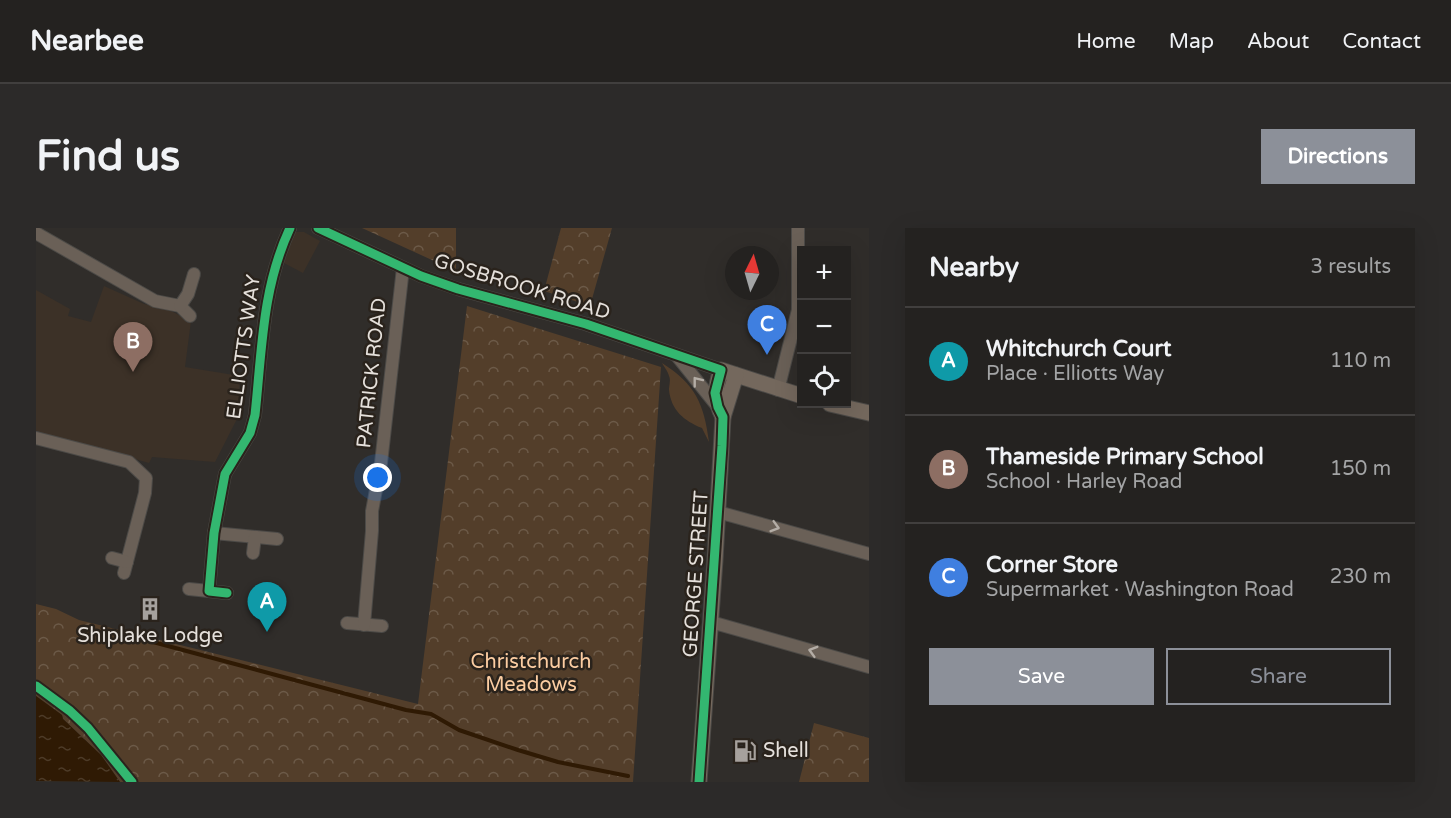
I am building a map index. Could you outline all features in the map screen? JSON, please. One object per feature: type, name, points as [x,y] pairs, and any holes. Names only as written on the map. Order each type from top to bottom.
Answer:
[{"type":"main road","name":"GOSBROOK ROAD","points":[[721,370],[797,395]]},
{"type":"main road","name":"GEORGE STREET","points":[[699,782],[718,512],[720,412],[715,393],[721,370]]},
{"type":"main road","name":"GEORGE STREET","points":[[720,412],[736,375]]},
{"type":"main road","points":[[847,408],[869,413]]},
{"type":"street","name":"ELLIOTTS WAY","points":[[209,591],[214,533],[225,474],[250,433],[255,415],[267,293],[278,254],[290,228]]},
{"type":"street","name":"GOSBROOK ROAD","points":[[318,228],[403,268],[471,294],[586,324],[721,370]]},
{"type":"street","points":[[777,390],[798,310],[798,228]]},
{"type":"street","points":[[36,233],[155,301],[180,306],[190,316]]},
{"type":"street","name":"PATRICK ROAD","points":[[364,625],[372,511],[381,464],[403,268]]},
{"type":"street","points":[[180,306],[188,294],[194,274]]},
{"type":"street","points":[[676,355],[720,412]]},
{"type":"street","points":[[36,438],[129,462],[146,478],[145,493],[126,567],[112,558]]},
{"type":"street","points":[[718,512],[869,554]]},
{"type":"street","points":[[214,533],[277,539]]},
{"type":"street","points":[[253,553],[255,537]]},
{"type":"street","points":[[189,590],[226,593]]},
{"type":"street","points":[[711,622],[869,667]]},
{"type":"street","points":[[347,623],[382,626]]},
{"type":"shaded area","points":[[294,232],[304,232],[320,241],[303,273],[280,261]]},
{"type":"shaded area","points":[[104,286],[144,304],[165,308],[191,321],[185,367],[240,376],[238,417],[215,462],[152,457],[149,463],[36,431],[36,290],[70,309],[68,316],[91,322]]},
{"type":"green space","points":[[362,228],[456,228],[456,271]]},
{"type":"green space","points":[[561,228],[612,228],[590,306],[544,291]]},
{"type":"green space","name":"Christchurch Meadows","points":[[467,306],[661,367],[633,782],[120,782],[101,755],[63,719],[62,715],[36,696],[36,604],[56,609],[79,620],[418,704]]},
{"type":"green space","points":[[662,363],[683,379],[696,396],[701,405],[709,442],[702,428],[684,418],[672,403],[669,390],[670,378]]},
{"type":"green space","points":[[814,723],[869,738],[869,782],[799,782]]},
{"type":"water","points":[[36,696],[62,715],[63,719],[101,755],[120,782],[36,781]]},
{"type":"waterway","points":[[112,631],[406,710],[431,714],[459,730],[518,750],[558,762],[628,776]]},
{"type":"cycle path","points":[[227,593],[209,591],[214,533],[225,474],[250,433],[255,415],[268,296],[290,228]]},
{"type":"cycle path","points":[[318,228],[421,276],[458,289],[586,324],[721,370],[715,393],[723,417],[722,446],[699,782]]},
{"type":"cycle path","points":[[36,686],[70,711],[88,728],[132,782]]},
{"type":"place","name":"Corner Store","points":[[767,355]]},
{"type":"place","name":"Thameside Primary School","points":[[133,372]]},
{"type":"place","name":"Shiplake Lodge","points":[[150,609]]},
{"type":"place","name":"Whitchurch Court","points":[[267,632]]},
{"type":"place","name":"Shell","points":[[745,751]]}]
